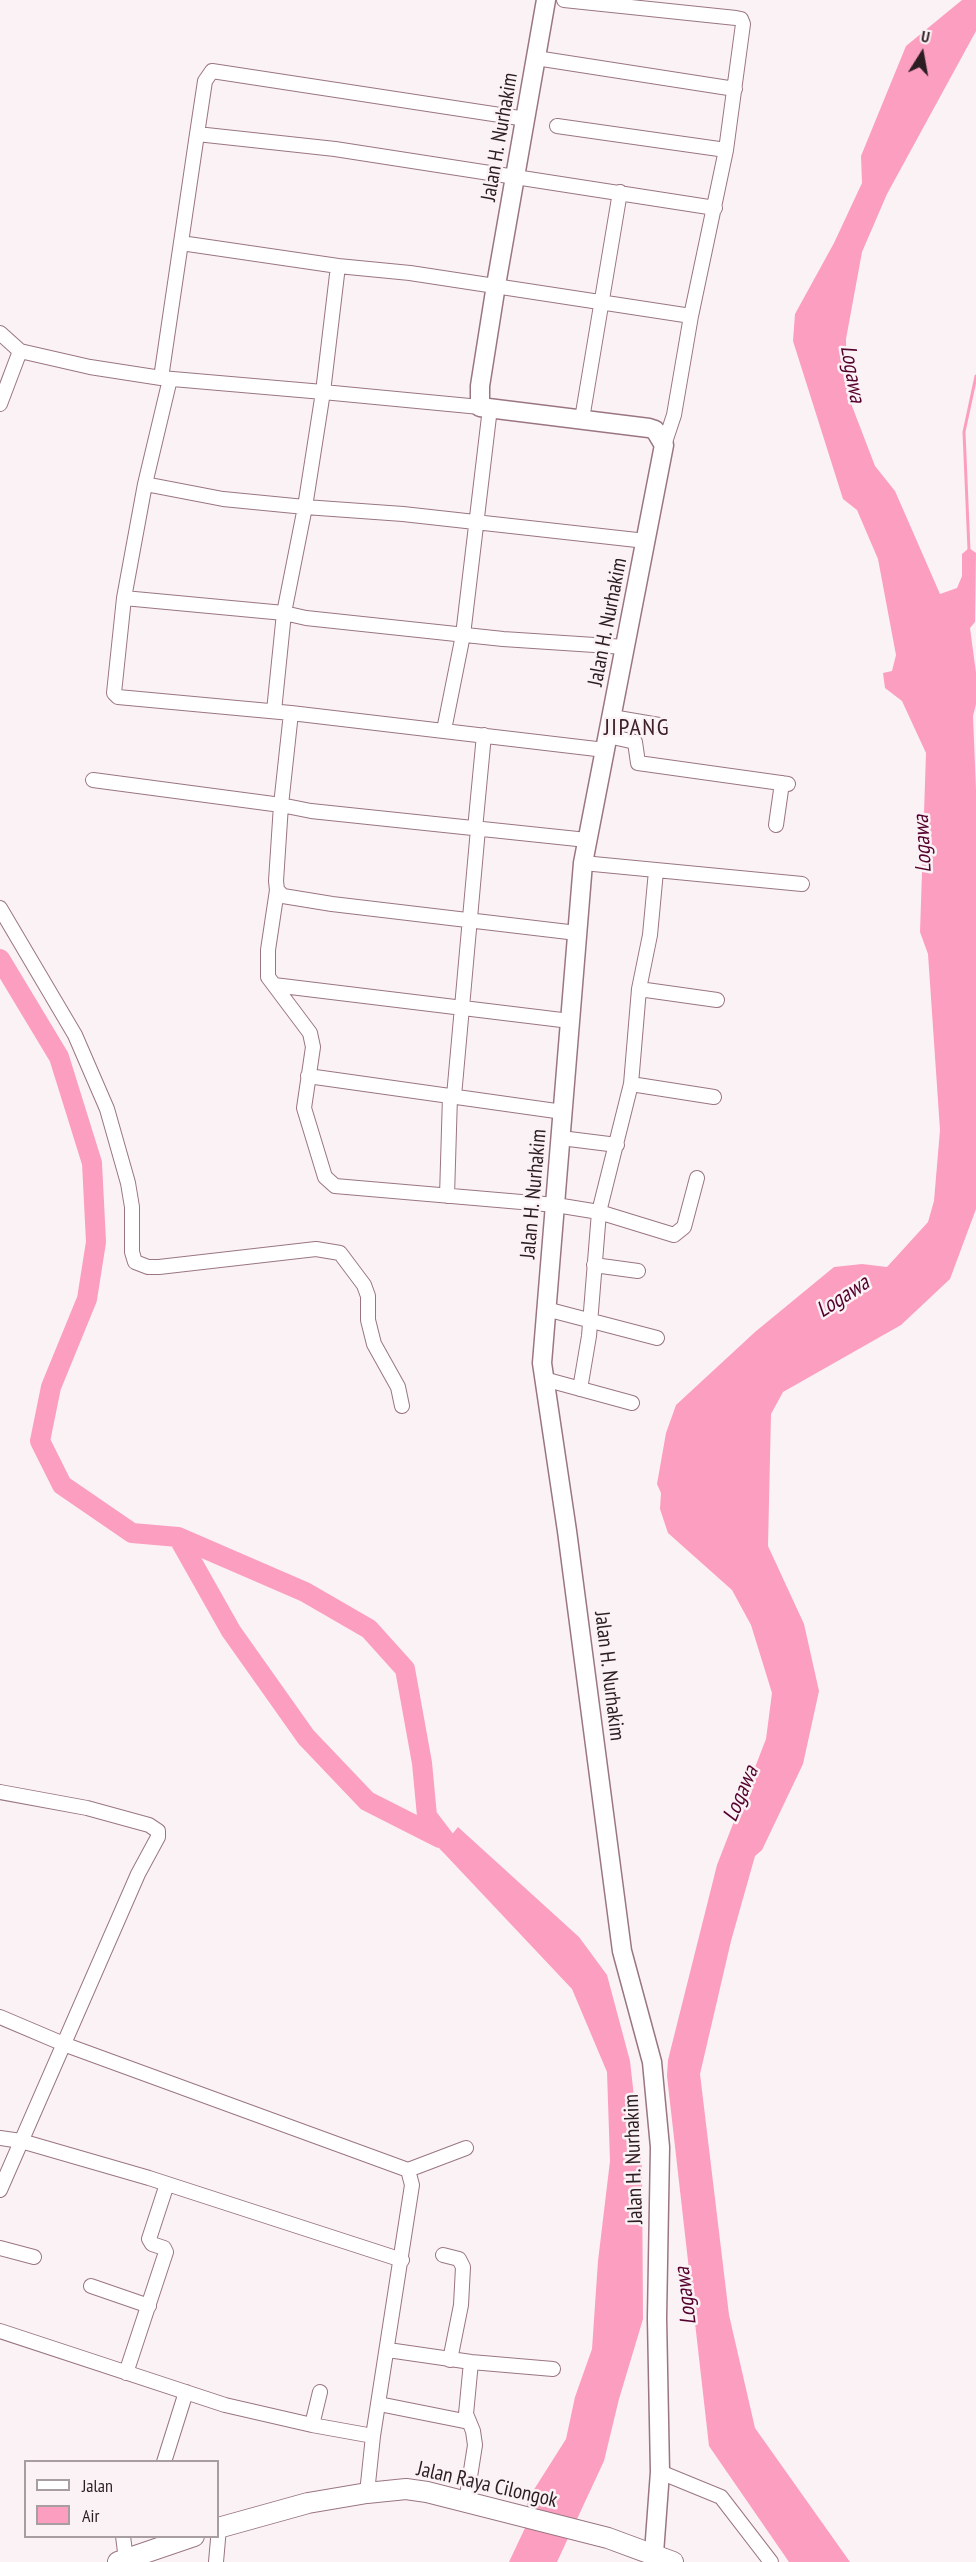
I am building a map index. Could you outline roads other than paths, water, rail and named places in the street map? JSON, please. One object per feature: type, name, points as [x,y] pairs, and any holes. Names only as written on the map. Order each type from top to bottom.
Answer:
[{"type":"highway","name":"Jalan Raya Cilongok","points":[[219,2528],[308,2503],[367,2493],[406,2490],[492,2508],[608,2538],[674,2562]]},
{"type":"highway","points":[[122,2561],[188,2538]]},
{"type":"main road","name":"Jalan H. Nurhakim","points":[[485,408],[480,386],[546,0]]},
{"type":"main road","points":[[485,408],[655,430],[664,445]]},
{"type":"main road","name":"Jalan H. Nurhakim","points":[[654,2553],[660,2472],[657,2319],[660,2147],[652,2062],[622,1952],[567,1531],[544,1379],[546,1309],[583,863],[664,445]]},
{"type":"street","points":[[564,0],[741,19],[744,30],[715,208],[691,316],[674,415],[664,445]]},
{"type":"street","points":[[536,58],[735,89]]},
{"type":"street","points":[[526,119],[212,71],[205,81],[181,243],[165,378],[124,598],[115,695],[484,735],[607,743],[635,742],[638,763],[785,784],[776,825]]},
{"type":"street","points":[[557,126],[726,150]]},
{"type":"street","points":[[197,134],[335,149],[715,208]]},
{"type":"street","points":[[582,419],[620,192]]},
{"type":"street","points":[[181,243],[338,266],[496,285],[691,316]]},
{"type":"street","points":[[274,711],[284,613],[305,507],[323,392],[338,266]]},
{"type":"street","points":[[0,333],[20,351],[80,365],[165,378],[485,408],[477,522],[463,635],[444,730]]},
{"type":"street","points":[[0,404],[20,351]]},
{"type":"street","points":[[145,484],[223,499],[477,522],[646,541]]},
{"type":"street","points":[[124,598],[284,613],[306,618],[463,635],[625,647]]},
{"type":"street","points":[[291,713],[281,805],[277,890],[268,950],[268,977],[310,1033],[313,1047],[304,1108],[314,1145],[329,1183],[342,1187],[556,1205],[599,1212],[668,1235],[678,1234],[684,1227],[697,1178]]},
{"type":"street","points":[[612,717],[658,725]]},
{"type":"street","points":[[447,1196],[452,1096],[460,1053],[484,735]]},
{"type":"street","points":[[93,780],[477,829],[587,840]]},
{"type":"street","points":[[583,863],[802,884]]},
{"type":"street","points":[[580,1389],[590,1319],[599,1212],[631,1084],[639,988],[650,935],[656,871]]},
{"type":"street","points":[[277,890],[283,896],[332,904],[577,933]]},
{"type":"street","points":[[0,908],[75,1035],[107,1109],[128,1183],[132,1207],[132,1252],[135,1262],[140,1266],[159,1267],[316,1249],[340,1253],[364,1285],[368,1296],[368,1320],[374,1344],[398,1387],[402,1406]]},
{"type":"street","points":[[273,985],[462,1006],[570,1021]]},
{"type":"street","points":[[639,988],[717,1000]]},
{"type":"street","points":[[308,1076],[563,1112]]},
{"type":"street","points":[[631,1084],[714,1097]]},
{"type":"street","points":[[561,1138],[617,1146]]},
{"type":"street","points":[[594,1265],[638,1271]]},
{"type":"street","points":[[546,1309],[657,1338]]},
{"type":"street","points":[[544,1379],[632,1403]]},
{"type":"street","points":[[0,1792],[87,1808],[149,1825],[158,1831],[158,1837],[138,1874],[66,2044],[0,2190]]},
{"type":"street","points":[[0,2017],[66,2044],[408,2170],[466,2148]]},
{"type":"street","points":[[0,2138],[21,2141],[166,2184],[402,2260]]},
{"type":"street","points":[[367,2493],[373,2436],[412,2185],[408,2170]]},
{"type":"street","points":[[126,2373],[166,2252],[164,2248],[152,2244],[149,2239],[166,2184]]},
{"type":"street","points":[[0,2248],[33,2257]]},
{"type":"street","points":[[443,2255],[459,2259],[463,2267],[461,2305],[450,2360]]},
{"type":"street","points":[[92,2286],[149,2307]]},
{"type":"street","points":[[0,2331],[240,2409],[373,2436]]},
{"type":"street","points":[[388,2350],[450,2360],[554,2369]]},
{"type":"street","points":[[466,2502],[475,2445],[466,2404],[471,2362]]},
{"type":"street","points":[[165,2460],[186,2392]]},
{"type":"street","points":[[312,2425],[320,2392]]},
{"type":"street","points":[[379,2404],[469,2422]]},
{"type":"street","points":[[660,2472],[721,2497],[771,2562]]},
{"type":"street","points":[[122,2561],[123,2538]]},
{"type":"street","points":[[216,2562],[217,2538]]},
{"type":"water","name":"Logawa","points":[[962,0],[976,0],[976,31],[887,194],[862,252],[846,339],[847,393],[875,466],[895,491],[940,594],[957,588],[962,576],[962,554],[969,548],[976,553],[975,622],[970,628],[976,673],[976,704],[973,716],[976,790],[976,1209],[950,1279],[901,1325],[783,1392],[771,1414],[768,1546],[804,1624],[819,1691],[803,1764],[762,1850],[755,1856],[731,1941],[700,2074],[729,2315],[755,2428],[850,2562],[789,2562],[709,2446],[667,2076],[668,2060],[717,1865],[766,1739],[772,1693],[751,1625],[732,1590],[668,1533],[660,1509],[661,1493],[657,1484],[666,1433],[676,1405],[755,1332],[834,1267],[862,1264],[887,1267],[928,1222],[934,1201],[940,1130],[928,954],[920,932],[926,753],[902,701],[885,688],[883,673],[892,671],[896,655],[878,559],[857,510],[843,499],[793,341],[795,314],[834,243],[862,183],[861,156],[906,46]]},
{"type":"water","points":[[458,1827],[579,1937],[607,1975],[630,2061],[642,2168],[643,2319],[619,2399],[604,2461],[557,2562],[509,2562],[525,2528],[528,2499],[566,2439],[575,2397],[592,2349],[598,2261],[610,2161],[607,2072],[572,1989],[440,1849]]},
{"type":"waterway","points":[[969,550],[964,432],[976,376]]},
{"type":"waterway","points":[[0,959],[59,1057],[92,1163],[96,1242],[87,1299],[51,1387],[40,1441],[62,1485],[132,1533],[178,1537],[305,1592],[369,1629],[405,1669],[422,1763],[427,1816],[446,1841],[467,1859]]},
{"type":"waterway","points":[[178,1537],[231,1631],[306,1737],[367,1801],[440,1838]]},
{"type":"district","name":"JIPANG","points":[[637,728]]}]
